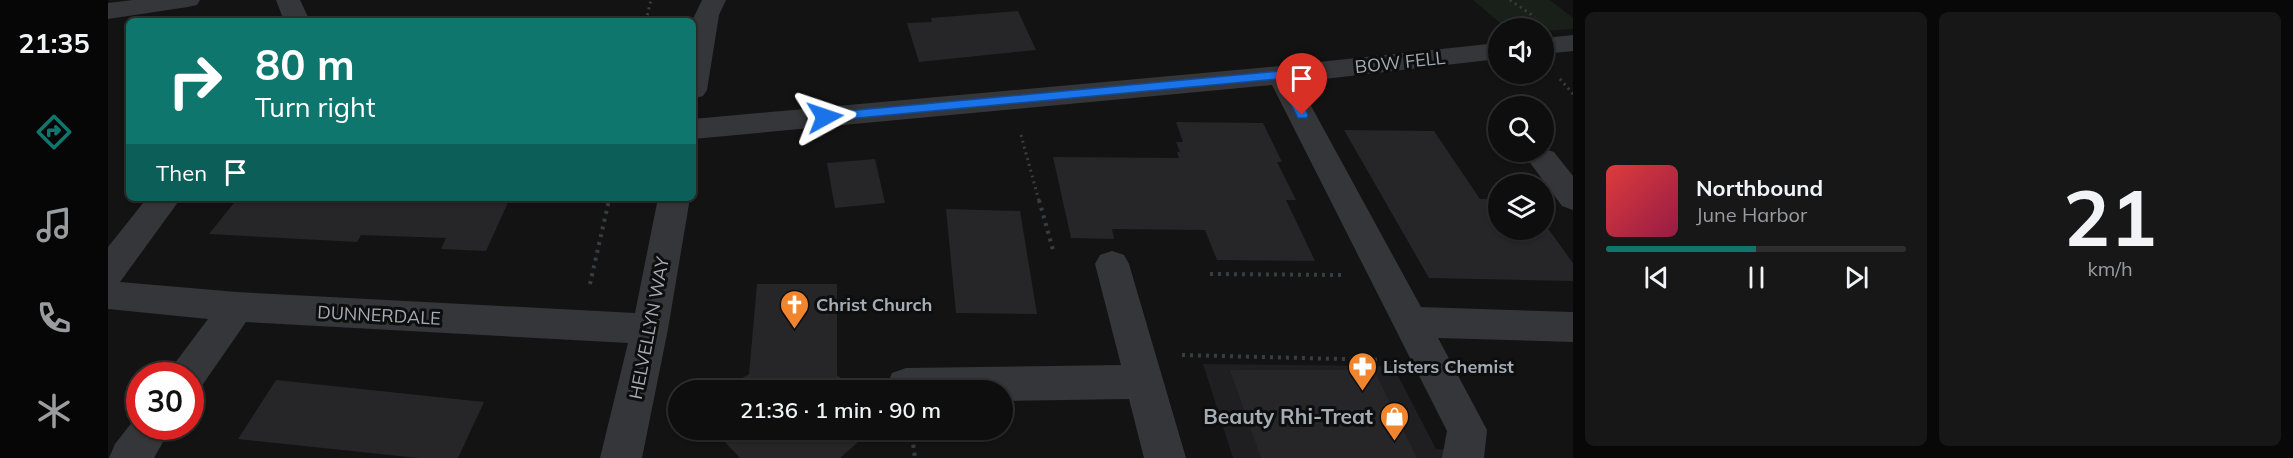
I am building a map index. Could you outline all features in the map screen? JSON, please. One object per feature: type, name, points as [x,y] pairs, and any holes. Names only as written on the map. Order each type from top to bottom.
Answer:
[{"type":"street","points":[[108,11],[189,0]]},
{"type":"street","points":[[288,0],[296,18]]},
{"type":"street","points":[[696,73],[706,15],[714,0]]},
{"type":"street","points":[[1554,45],[1573,43]]},
{"type":"street","name":"BOW FELL","points":[[696,129],[1281,75],[1488,52]]},
{"type":"street","points":[[1281,75],[1431,361],[1465,444]]},
{"type":"street","points":[[1545,162],[1573,198]]},
{"type":"street","points":[[108,272],[163,201]]},
{"type":"street","name":"HELVELLYN WAY","points":[[621,458],[650,328],[673,201]]},
{"type":"street","points":[[1112,264],[1165,458]]},
{"type":"street","name":"DUNNERDALE","points":[[108,295],[237,307],[650,328]]},
{"type":"street","points":[[197,362],[237,307]]},
{"type":"street","points":[[1410,322],[1573,327]]},
{"type":"street","points":[[989,380],[1140,369]]},
{"type":"street","points":[[130,458],[142,440]]},
{"type":"path","points":[[647,18],[651,0]]},
{"type":"path","points":[[1012,99],[1053,250]]},
{"type":"path","points":[[581,326],[608,201]]},
{"type":"path","points":[[1210,273],[1386,276]]},
{"type":"path","points":[[1140,369],[1431,361]]},
{"type":"path","points":[[913,440],[915,458]]},
{"type":"shaded area","points":[[1473,0],[1550,0],[1573,18],[1573,29],[1554,30],[1554,18],[1494,18]]},
{"type":"shaded area","points":[[1203,364],[1393,366],[1436,449],[1466,451],[1470,458],[1233,458]]},
{"type":"building","points":[[1018,11],[1036,50],[919,62],[907,23],[932,22],[931,18]]},
{"type":"building","points":[[1176,122],[1263,123],[1282,162],[1277,162],[1296,200],[1286,200],[1315,261],[1217,260],[1205,230],[1112,229],[1114,239],[1071,238],[1053,157],[1179,158],[1177,152],[1180,152],[1176,142],[1183,142]]},
{"type":"building","points":[[1344,130],[1434,131],[1480,199],[1488,199],[1488,240],[1554,240],[1554,237],[1573,263],[1573,281],[1429,278]]},
{"type":"building","points":[[875,159],[885,203],[835,208],[827,163]]},
{"type":"building","points":[[236,201],[509,201],[486,251],[441,249],[446,238],[361,235],[357,242],[209,234]]},
{"type":"building","points":[[946,209],[1020,211],[1037,314],[956,313]]},
{"type":"building","name":"Christ Church","points":[[757,284],[837,284],[837,375],[843,380],[739,380],[749,374]]},
{"type":"building","points":[[1230,370],[1374,370],[1417,458],[1261,458]]},
{"type":"building","points":[[276,380],[484,402],[458,458],[418,458],[238,439]]},
{"type":"building","points":[[723,440],[857,440],[857,443],[840,458],[740,458]]},
{"type":"place","name":"Christ Church","points":[[795,330]]},
{"type":"place","name":"Listers Chemist","points":[[1362,392]]},
{"type":"place","name":"Beauty Rhi-Treat","points":[[1394,442]]},
{"type":"route","points":[[825,117],[1281,75],[1302,115]]}]
